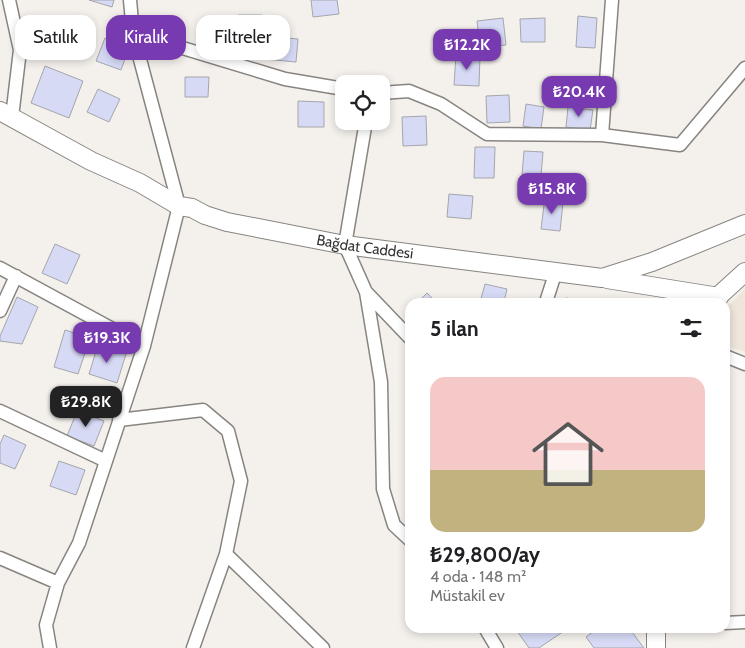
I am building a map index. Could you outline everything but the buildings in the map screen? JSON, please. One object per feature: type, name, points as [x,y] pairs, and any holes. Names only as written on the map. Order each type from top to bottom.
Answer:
[{"type":"street","points":[[6,114],[20,50],[9,0]]},
{"type":"street","points":[[130,0],[131,15]]},
{"type":"street","points":[[602,134],[612,0]]},
{"type":"street","points":[[186,49],[285,79],[335,87]]},
{"type":"street","points":[[50,648],[46,625],[58,583],[79,542],[144,346],[179,206],[140,60]]},
{"type":"street","points":[[390,92],[409,91],[441,104],[487,134],[602,134],[680,145],[745,68]]},
{"type":"street","name":"Bağdat Caddesi","points":[[6,114],[91,161],[140,183],[179,206],[192,208],[227,222],[345,245],[602,278],[652,262],[745,224]]},
{"type":"street","points":[[364,130],[345,245],[366,292],[381,382],[383,489],[394,525],[405,535]]},
{"type":"street","points":[[0,268],[144,346]]},
{"type":"street","points":[[547,298],[556,271]]},
{"type":"street","points":[[718,298],[745,272]]},
{"type":"street","points":[[0,311],[16,276]]},
{"type":"street","points":[[602,278],[706,298]]},
{"type":"street","points":[[366,292],[405,333]]},
{"type":"street","points":[[730,358],[745,364]]},
{"type":"street","points":[[120,420],[204,410],[228,431],[241,482],[226,554],[193,648]]},
{"type":"street","points":[[0,411],[106,461]]},
{"type":"street","points":[[226,554],[323,648]]},
{"type":"street","points":[[0,558],[58,583]]},
{"type":"street","points":[[730,623],[745,622]]},
{"type":"street","points":[[488,633],[498,648]]},
{"type":"street","points":[[656,633],[656,648]]},
{"type":"shaded area","points":[[745,289],[745,352],[730,347],[730,304]]}]
